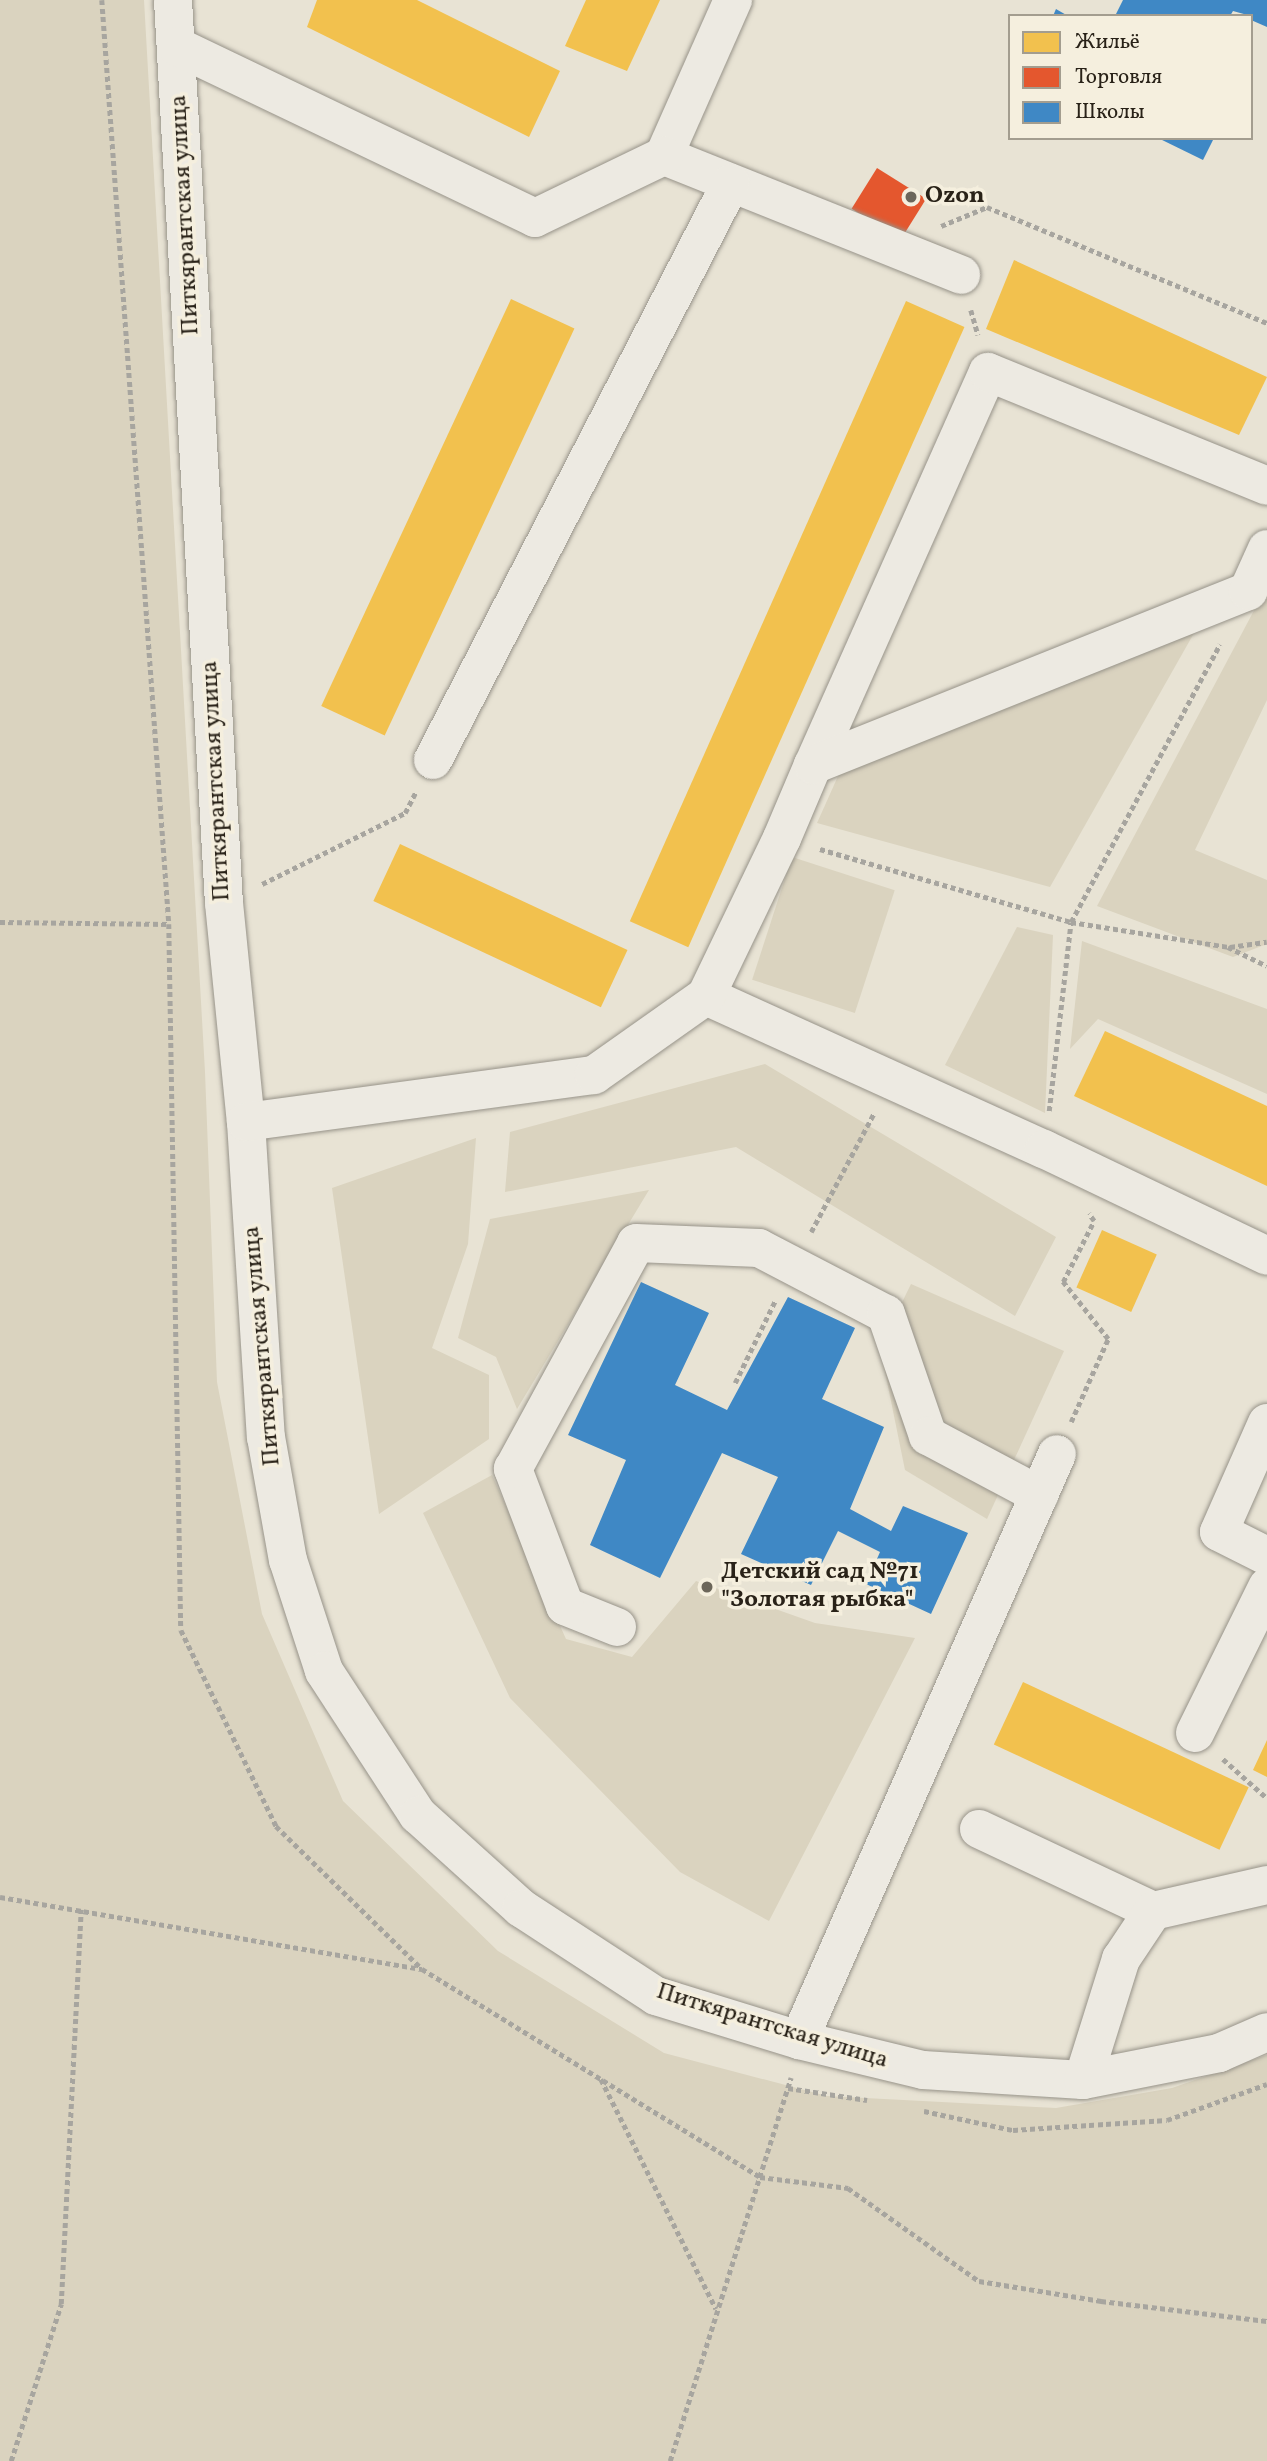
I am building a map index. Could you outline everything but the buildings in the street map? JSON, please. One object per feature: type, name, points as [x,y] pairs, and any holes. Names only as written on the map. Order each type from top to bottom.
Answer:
[{"type":"street","name":"Питкярантская улица","points":[[173,0],[224,903],[246,1122],[266,1437],[288,1560],[324,1671],[418,1815],[521,1908],[656,1996],[799,2040],[923,2070],[1083,2080],[1219,2053],[1267,2032]]},
{"type":"street","points":[[176,46],[535,218],[664,156],[733,0]]},
{"type":"street","points":[[664,156],[961,275]]},
{"type":"street","points":[[433,760],[731,183]]},
{"type":"street","points":[[246,1122],[594,1075],[706,996],[782,838],[988,372],[1267,486]]},
{"type":"street","points":[[813,765],[1248,591],[1267,549]]},
{"type":"street","points":[[706,996],[1044,1149],[1267,1256]]},
{"type":"street","points":[[617,1627],[565,1606],[513,1469],[636,1243],[759,1248],[886,1314],[928,1436],[1039,1495]]},
{"type":"street","points":[[1267,1423],[1219,1532],[1267,1556]]},
{"type":"street","points":[[799,2040],[1057,1454]]},
{"type":"street","points":[[1195,1733],[1267,1587]]},
{"type":"street","points":[[979,1829],[1153,1911],[1267,1885]]},
{"type":"street","points":[[1083,2080],[1121,1959],[1153,1911]]},
{"type":"path","points":[[102,0],[169,924],[181,1630],[276,1826],[422,1969],[760,2177],[848,2188],[979,2281],[1101,2301],[1267,2321]]},
{"type":"path","points":[[888,246],[987,207],[1267,323]]},
{"type":"path","points":[[961,275],[988,372]]},
{"type":"path","points":[[1044,1149],[1071,922],[1248,591]]},
{"type":"path","points":[[224,903],[405,813],[433,760]]},
{"type":"path","points":[[782,838],[1071,922],[1228,947],[1267,942]]},
{"type":"path","points":[[0,922],[169,924]]},
{"type":"path","points":[[1228,947],[1267,966]]},
{"type":"path","points":[[1057,1454],[1108,1339],[1063,1282],[1094,1221],[1087,1211]]},
{"type":"path","points":[[1195,1733],[1267,1798]]},
{"type":"path","points":[[0,1897],[422,1969]]},
{"type":"path","points":[[11,2461],[61,2304],[81,1910]]},
{"type":"path","points":[[670,2461],[788,2088],[799,2040]]},
{"type":"path","points":[[600,2077],[716,2310]]},
{"type":"shaded area","points":[[0,0],[144,0],[205,1072],[217,1382],[262,1614],[343,1801],[498,1951],[664,2053],[827,2096],[1056,2108],[1172,2088],[1267,2055],[1267,2461],[0,2461]]},
{"type":"shaded area","points":[[1267,586],[1267,700],[1195,850],[1267,880],[1267,944],[1233,957],[1097,906]]},
{"type":"shaded area","points":[[1206,612],[1050,887],[817,823],[847,756]]},
{"type":"shaded area","points":[[792,857],[895,890],[855,1013],[752,980]]},
{"type":"shaded area","points":[[1017,927],[1053,935],[1045,1113],[945,1065]]},
{"type":"shaded area","points":[[1082,941],[1267,1009],[1267,1094],[1098,1019],[1070,1049]]},
{"type":"shaded area","points":[[765,1064],[1056,1237],[1015,1316],[736,1147],[505,1192],[510,1132]]},
{"type":"shaded area","points":[[476,1138],[468,1244],[432,1348],[489,1375],[489,1439],[379,1514],[332,1188]]},
{"type":"shaded area","points":[[649,1190],[517,1409],[496,1357],[458,1338],[490,1219]]},
{"type":"shaded area","points":[[911,1284],[1064,1351],[987,1519],[905,1470],[880,1347]]},
{"type":"shaded area","points":[[492,1475],[566,1639],[632,1657],[696,1581],[815,1623],[915,1638],[769,1921],[680,1872],[510,1698],[423,1513]]},
{"type":"place","name":"Ozon","points":[[911,197]]},
{"type":"place","name":"Детский сад №71 \"Золотая рыбка\"","points":[[707,1587]]}]
